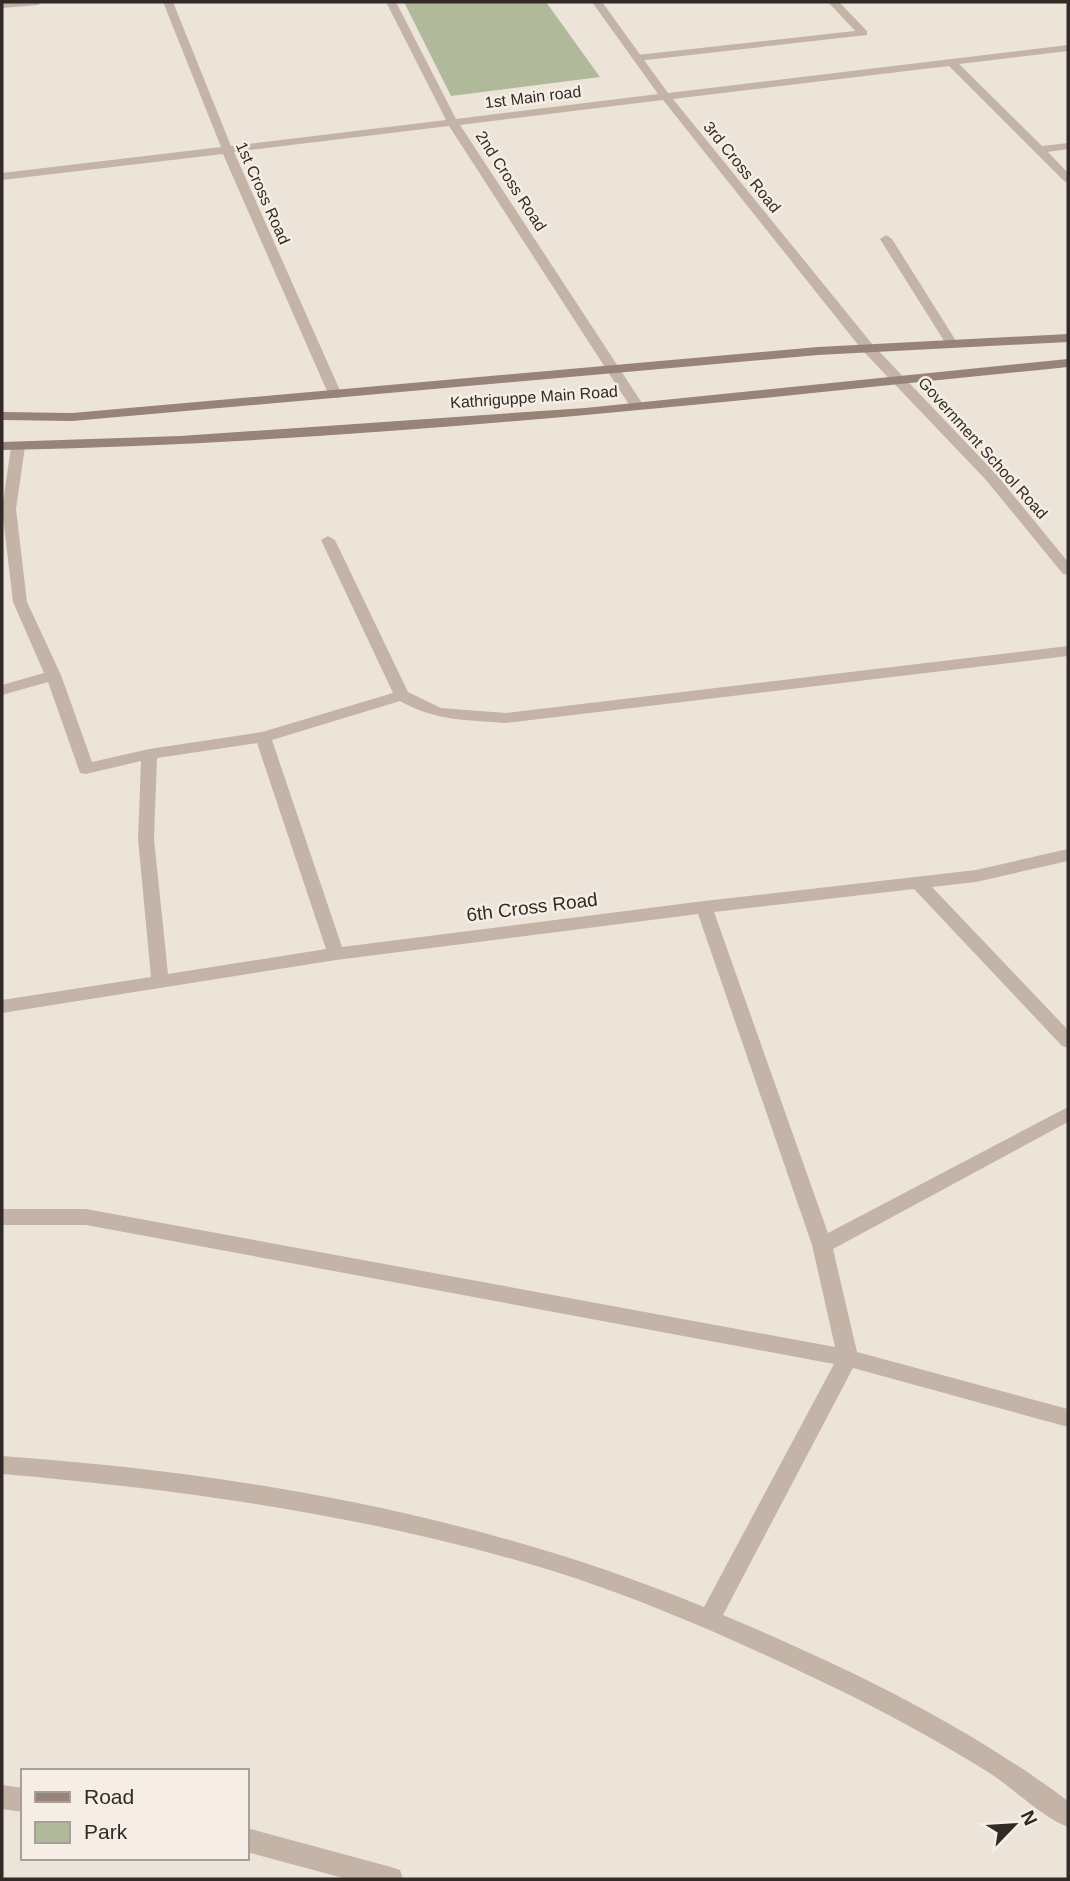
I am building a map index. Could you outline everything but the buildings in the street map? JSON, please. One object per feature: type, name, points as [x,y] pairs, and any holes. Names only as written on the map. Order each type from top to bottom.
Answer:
[{"type":"main road","name":"Kathriguppe Main Road","points":[[2,416],[72,417],[868,348],[1068,338]]},
{"type":"main road","name":"Kathriguppe Main Road","points":[[10,447],[180,440],[637,406],[1068,363]]},
{"type":"street","points":[[2,5],[38,2]]},
{"type":"street","name":"1st Cross Road","points":[[168,2],[227,149],[335,394]]},
{"type":"street","name":"2nd Cross Road","points":[[391,2],[453,123],[637,406]]},
{"type":"street","name":"3rd Cross Road","points":[[597,2],[665,96],[868,348],[899,380]]},
{"type":"street","points":[[637,58],[863,33],[833,2]]},
{"type":"street","name":"1st Main road","points":[[2,177],[1068,48]]},
{"type":"street","points":[[950,61],[1068,179]]},
{"type":"street","points":[[1040,150],[1068,146]]},
{"type":"street","points":[[886,239],[952,344]]},
{"type":"street","name":"Government School Road","points":[[899,380],[991,477],[1068,571]]},
{"type":"street","points":[[10,447],[9,509],[20,602],[53,675],[86,769],[149,754],[263,737],[402,695]]},
{"type":"street","points":[[328,540],[402,695],[426,709],[440,713],[506,718],[1068,652]]},
{"type":"street","points":[[2,690],[53,675]]},
{"type":"street","points":[[263,737],[335,954]]},
{"type":"street","points":[[149,754],[146,839],[160,980]]},
{"type":"street","name":"6th Cross Road","points":[[2,1006],[335,954],[704,906],[976,876],[1068,855]]},
{"type":"street","points":[[919,884],[1068,1041]]},
{"type":"street","points":[[704,906],[822,1245],[848,1358],[709,1619]]},
{"type":"street","points":[[822,1245],[1068,1114]]},
{"type":"street","points":[[2,1217],[86,1217],[848,1358],[1068,1418]]},
{"type":"street","points":[[2,1465],[102,1471],[261,1495],[406,1523],[554,1562],[709,1619],[870,1690],[1022,1779],[1068,1815]]},
{"type":"street","points":[[2,1797],[21,1800]]},
{"type":"street","points":[[248,1840],[391,1879]]},
{"type":"green space","points":[[404,2],[546,2],[600,77],[451,96]]}]
